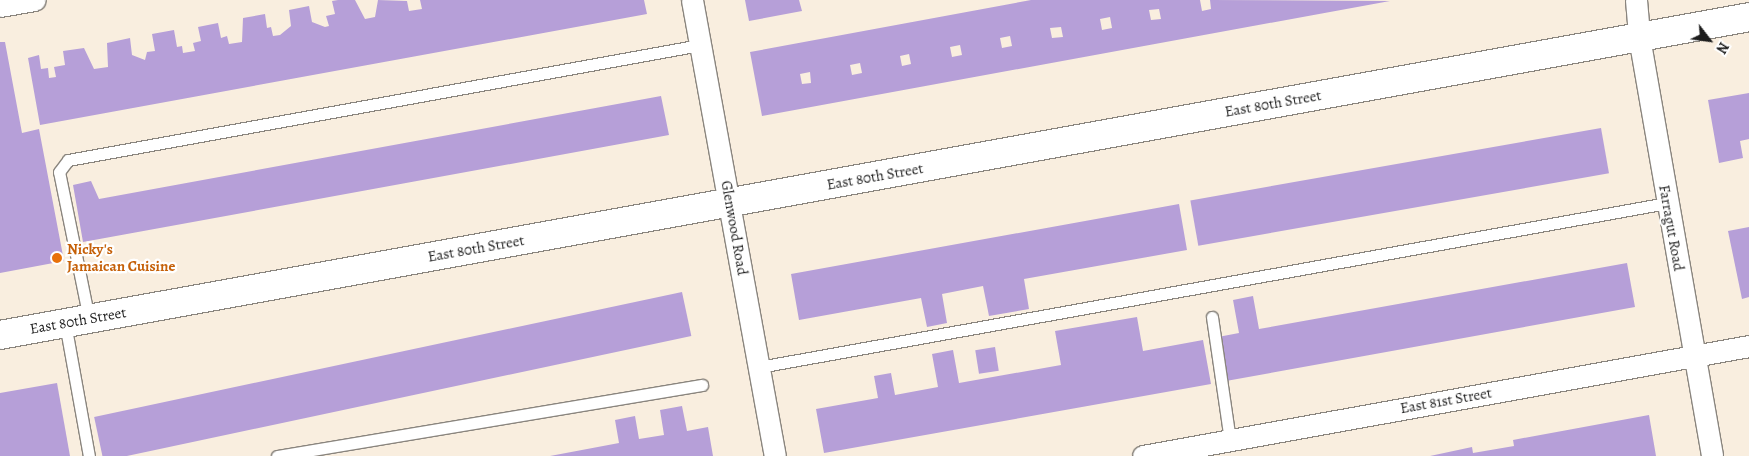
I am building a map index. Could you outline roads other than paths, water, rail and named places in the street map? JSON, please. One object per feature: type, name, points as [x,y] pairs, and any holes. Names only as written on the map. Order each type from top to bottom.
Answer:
[{"type":"street","points":[[2,4],[32,0]]},
{"type":"street","name":"Glenwood Road","points":[[692,0],[775,456]]},
{"type":"street","name":"Farragut Road","points":[[1636,0],[1639,37],[1693,356],[1712,456]]},
{"type":"street","name":"East 80th Street","points":[[0,335],[1749,17]]},
{"type":"street","name":"East 81st Street","points":[[1143,456],[1749,346]]},
{"type":"lane","points":[[90,456],[77,321],[59,172],[68,160],[700,45]]},
{"type":"lane","points":[[759,367],[1667,203]]},
{"type":"lane","points":[[1212,317],[1230,440]]},
{"type":"lane","points":[[277,456],[702,386]]},
{"type":"place","name":"Nicky's Jamaican Cuisine","points":[[57,258]]}]
